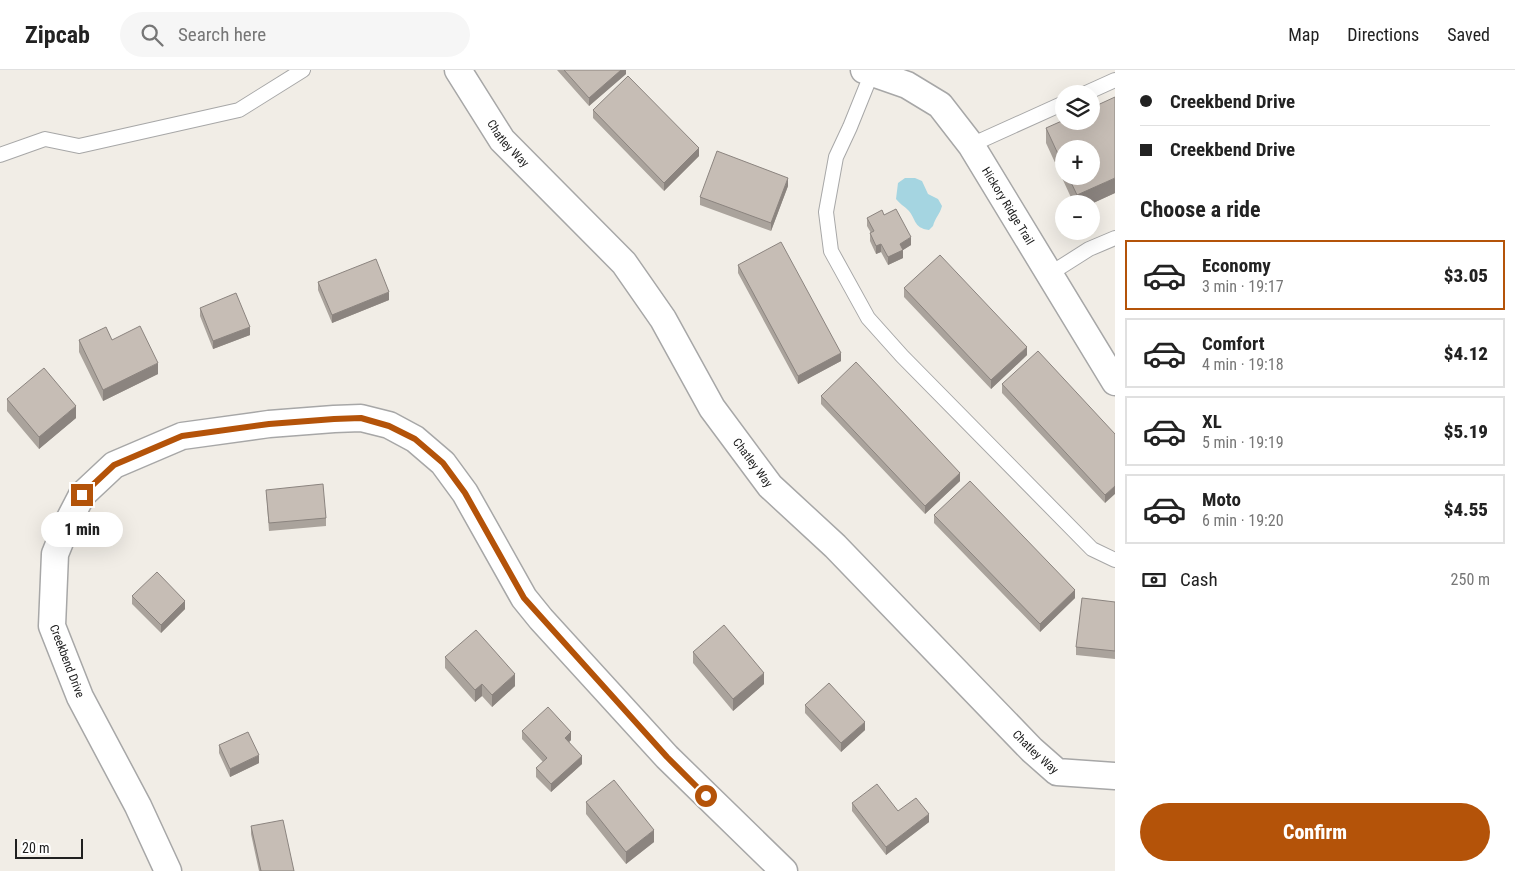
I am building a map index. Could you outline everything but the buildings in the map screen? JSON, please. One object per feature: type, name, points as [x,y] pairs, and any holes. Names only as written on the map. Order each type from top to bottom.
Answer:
[{"type":"street","name":"Chatley Way","points":[[458,70],[502,140],[624,263],[663,319],[712,408],[770,486],[836,546],[1032,750],[1057,772],[1115,776]]},
{"type":"street","name":"Hickory Ridge Trail","points":[[870,71],[907,85],[940,105],[971,145],[1048,275],[1115,382]]},
{"type":"street","name":"Creekbend Drive","points":[[168,871],[138,806],[80,697],[52,626],[55,554],[68,522],[82,495],[114,465],[182,436],[269,424],[361,418],[389,426],[415,439],[443,463],[465,493],[529,605],[667,757],[784,871]]},
{"type":"lane","points":[[0,155],[45,139],[79,146],[239,110],[303,70]]},
{"type":"lane","points":[[870,71],[850,127],[836,157],[826,212],[831,251],[868,318],[902,356],[1092,549],[1115,560]]},
{"type":"lane","points":[[1100,87],[1115,80]]},
{"type":"lane","points":[[971,145],[1055,107]]},
{"type":"lane","points":[[1048,275],[1089,249],[1115,238]]},
{"type":"water","points":[[905,178],[915,178],[922,181],[928,194],[938,199],[942,206],[933,226],[929,230],[917,225],[911,213],[896,199],[898,183]]},
{"type":"route","points":[[82,495],[114,465],[182,436],[269,424],[334,419],[361,418],[389,426],[415,439],[443,463],[465,493],[524,598],[667,757],[706,796]]}]
